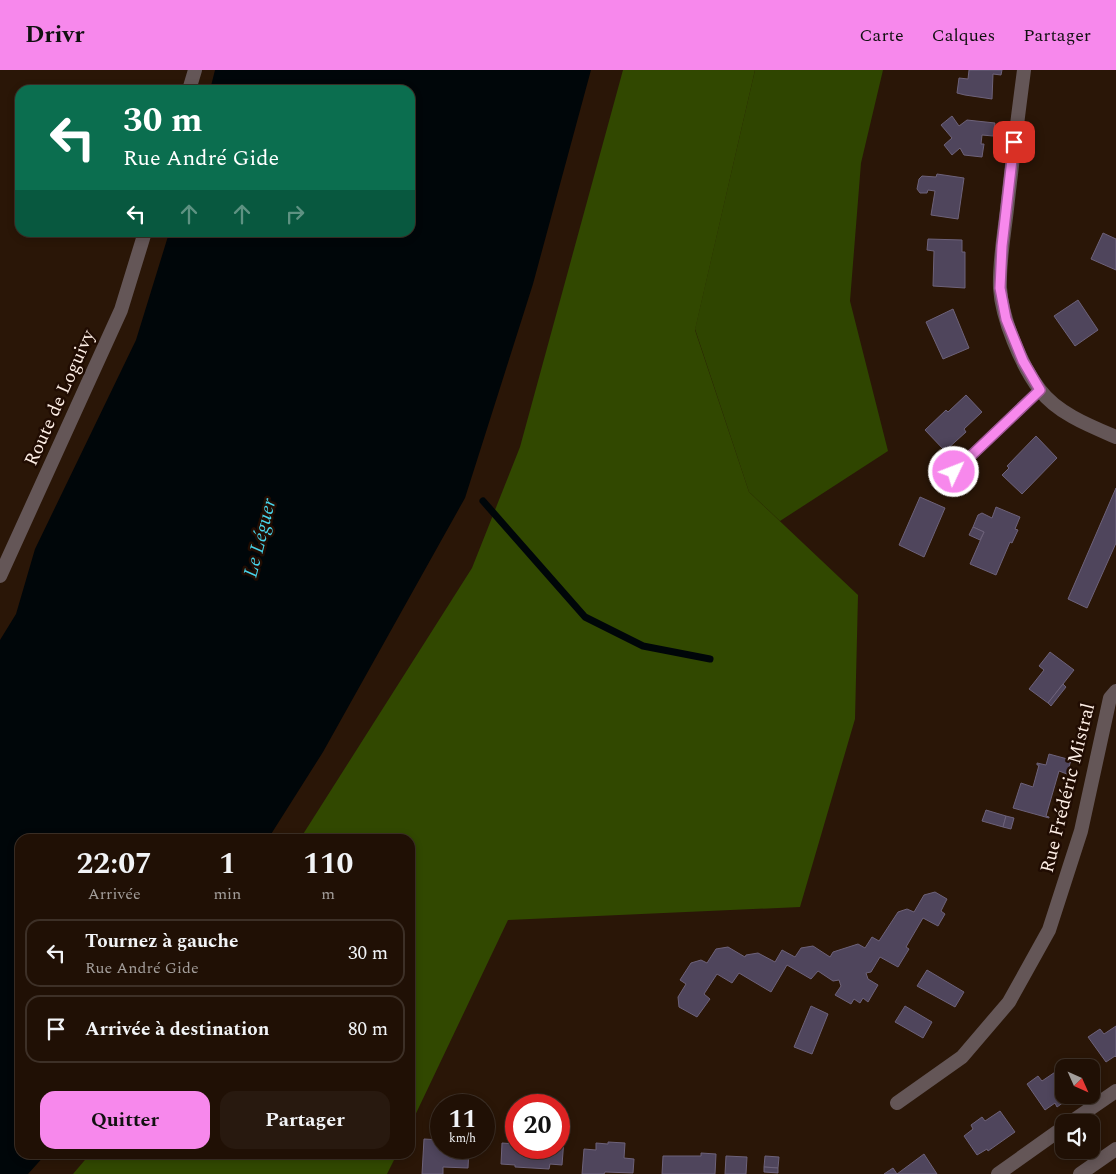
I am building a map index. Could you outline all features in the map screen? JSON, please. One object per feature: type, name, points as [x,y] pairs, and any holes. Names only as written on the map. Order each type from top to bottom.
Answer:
[{"type":"street","points":[[190,85],[195,70]]},
{"type":"street","points":[[1024,70],[1002,246],[1000,288],[1006,319],[1023,361],[1040,390],[1057,406],[1080,421],[1116,438]]},
{"type":"street","name":"Route de Loguivy","points":[[0,576],[121,310],[143,237]]},
{"type":"street","name":"Rue Frédéric Mistral","points":[[897,1103],[962,1056],[1009,1002],[1049,930],[1081,830],[1110,698],[1116,691]]},
{"type":"street","points":[[1083,1114],[1116,1091]]},
{"type":"street","points":[[998,1174],[1055,1133]]},
{"type":"street","points":[[1080,1174],[1116,1149]]},
{"type":"lane","points":[[954,472],[1040,390]]},
{"type":"green space","points":[[623,70],[755,70],[695,330],[749,492],[858,595],[855,719],[800,907],[508,920],[415,1115],[415,834],[303,834],[472,568],[520,447]]},
{"type":"green space","points":[[755,70],[883,70],[861,163],[850,301],[888,451],[780,521],[749,492],[695,329]]},
{"type":"green space","points":[[86,1159],[394,1159],[387,1174],[73,1174]]},
{"type":"water","name":"Le Léguer","points":[[215,70],[591,70],[533,284],[465,498],[323,752],[271,834],[15,834],[15,1159],[42,1159],[28,1174],[0,1174],[0,640],[16,614],[35,549],[136,340],[168,237],[415,237],[415,85],[211,85]]},
{"type":"building","points":[[969,70],[1002,70],[1001,75],[993,74],[992,99],[957,93],[959,78],[968,79]]},
{"type":"building","points":[[952,116],[959,126],[967,120],[995,123],[993,136],[982,135],[981,144],[984,144],[982,157],[964,155],[960,148],[952,155],[944,145],[952,138],[941,125]]},
{"type":"building","points":[[937,174],[964,178],[958,219],[931,215],[935,191],[928,190],[927,193],[920,193],[917,189],[919,179],[922,176],[936,177]]},
{"type":"building","points":[[1103,233],[1116,239],[1116,270],[1091,259]]},
{"type":"building","points":[[928,239],[962,240],[962,252],[965,252],[965,288],[933,286],[934,251],[927,250]]},
{"type":"building","points":[[1078,300],[1098,330],[1075,346],[1054,316]]},
{"type":"building","points":[[953,309],[969,348],[943,359],[926,322]]},
{"type":"building","points":[[966,395],[982,412],[964,429],[966,432],[945,451],[925,430],[946,410],[948,412]]},
{"type":"building","points":[[1036,436],[1057,458],[1022,494],[1002,475],[1009,468],[1007,466]]},
{"type":"building","points":[[1116,488],[1116,543],[1087,608],[1068,599]]},
{"type":"building","points":[[920,497],[945,508],[924,557],[899,545]]},
{"type":"building","points":[[996,507],[1020,517],[1015,529],[1018,530],[1012,543],[1010,542],[996,575],[970,564],[984,532],[973,527],[978,515],[982,513],[992,518]]},
{"type":"building","points":[[973,527],[984,532],[980,540],[969,535]]},
{"type":"building","points":[[1050,652],[1074,670],[1048,703],[1029,689],[1044,670],[1039,666]]},
{"type":"building","points":[[1063,684],[1066,687],[1051,706],[1048,703]]},
{"type":"building","points":[[1049,754],[1071,760],[1067,774],[1059,771],[1046,816],[1049,818],[1013,808],[1021,783],[1033,787],[1039,765],[1037,763],[1046,765]]},
{"type":"building","points":[[986,810],[1006,816],[1003,827],[982,821]]},
{"type":"building","points":[[1006,816],[1014,818],[1011,829],[1003,827]]},
{"type":"building","points":[[935,892],[947,899],[941,911],[945,914],[938,926],[923,918],[906,947],[909,949],[898,967],[880,957],[871,972],[866,973],[868,979],[878,985],[868,1002],[863,998],[860,1003],[854,999],[851,1004],[835,995],[841,986],[839,980],[833,981],[818,971],[811,979],[787,965],[771,992],[739,973],[732,983],[717,974],[704,994],[710,999],[697,1017],[679,1007],[678,997],[686,984],[680,980],[691,963],[701,960],[707,963],[716,949],[728,947],[745,957],[746,955],[758,953],[775,962],[782,950],[795,957],[801,948],[813,946],[830,957],[833,952],[858,944],[865,948],[872,937],[879,941],[898,912],[907,909],[914,912],[924,895]]},
{"type":"building","points":[[927,970],[964,992],[955,1007],[917,986]]},
{"type":"building","points":[[811,1006],[828,1014],[812,1054],[794,1047]]},
{"type":"building","points":[[905,1006],[932,1022],[923,1038],[895,1022]]},
{"type":"building","points":[[1116,1026],[1116,1057],[1106,1062],[1088,1037],[1100,1029],[1104,1034]]},
{"type":"building","points":[[1055,1072],[1055,1103],[1045,1110],[1027,1084],[1038,1076],[1042,1081]]},
{"type":"building","points":[[1000,1111],[1015,1132],[988,1151],[987,1149],[977,1155],[964,1136],[973,1129],[971,1125],[982,1117],[985,1121]]},
{"type":"building","points":[[424,1139],[430,1139],[430,1159],[468,1159],[468,1168],[443,1167],[443,1174],[422,1174]]},
{"type":"building","points":[[608,1142],[625,1143],[624,1158],[634,1159],[633,1173],[605,1172],[604,1174],[582,1174],[584,1149],[596,1150],[596,1143],[608,1144]]},
{"type":"building","points":[[502,1143],[505,1143],[505,1159],[562,1159],[562,1165],[550,1164],[549,1169],[515,1167],[515,1165],[501,1164]]},
{"type":"building","points":[[701,1153],[716,1154],[715,1174],[662,1174],[663,1156],[701,1156]]},
{"type":"building","points":[[924,1154],[937,1174],[897,1174]]},
{"type":"building","points":[[726,1156],[747,1157],[746,1174],[725,1174]]},
{"type":"building","points":[[765,1156],[779,1157],[778,1168],[764,1167]]},
{"type":"building","points":[[764,1167],[778,1168],[778,1173],[764,1172]]},
{"type":"building","points":[[893,1168],[897,1174],[884,1174]]},
{"type":"waterway","points":[[483,501],[585,617],[643,646],[710,659]]},
{"type":"route","points":[[954,472],[1040,390],[1023,361],[1006,319],[1000,288],[1002,246],[1014,142]]}]
